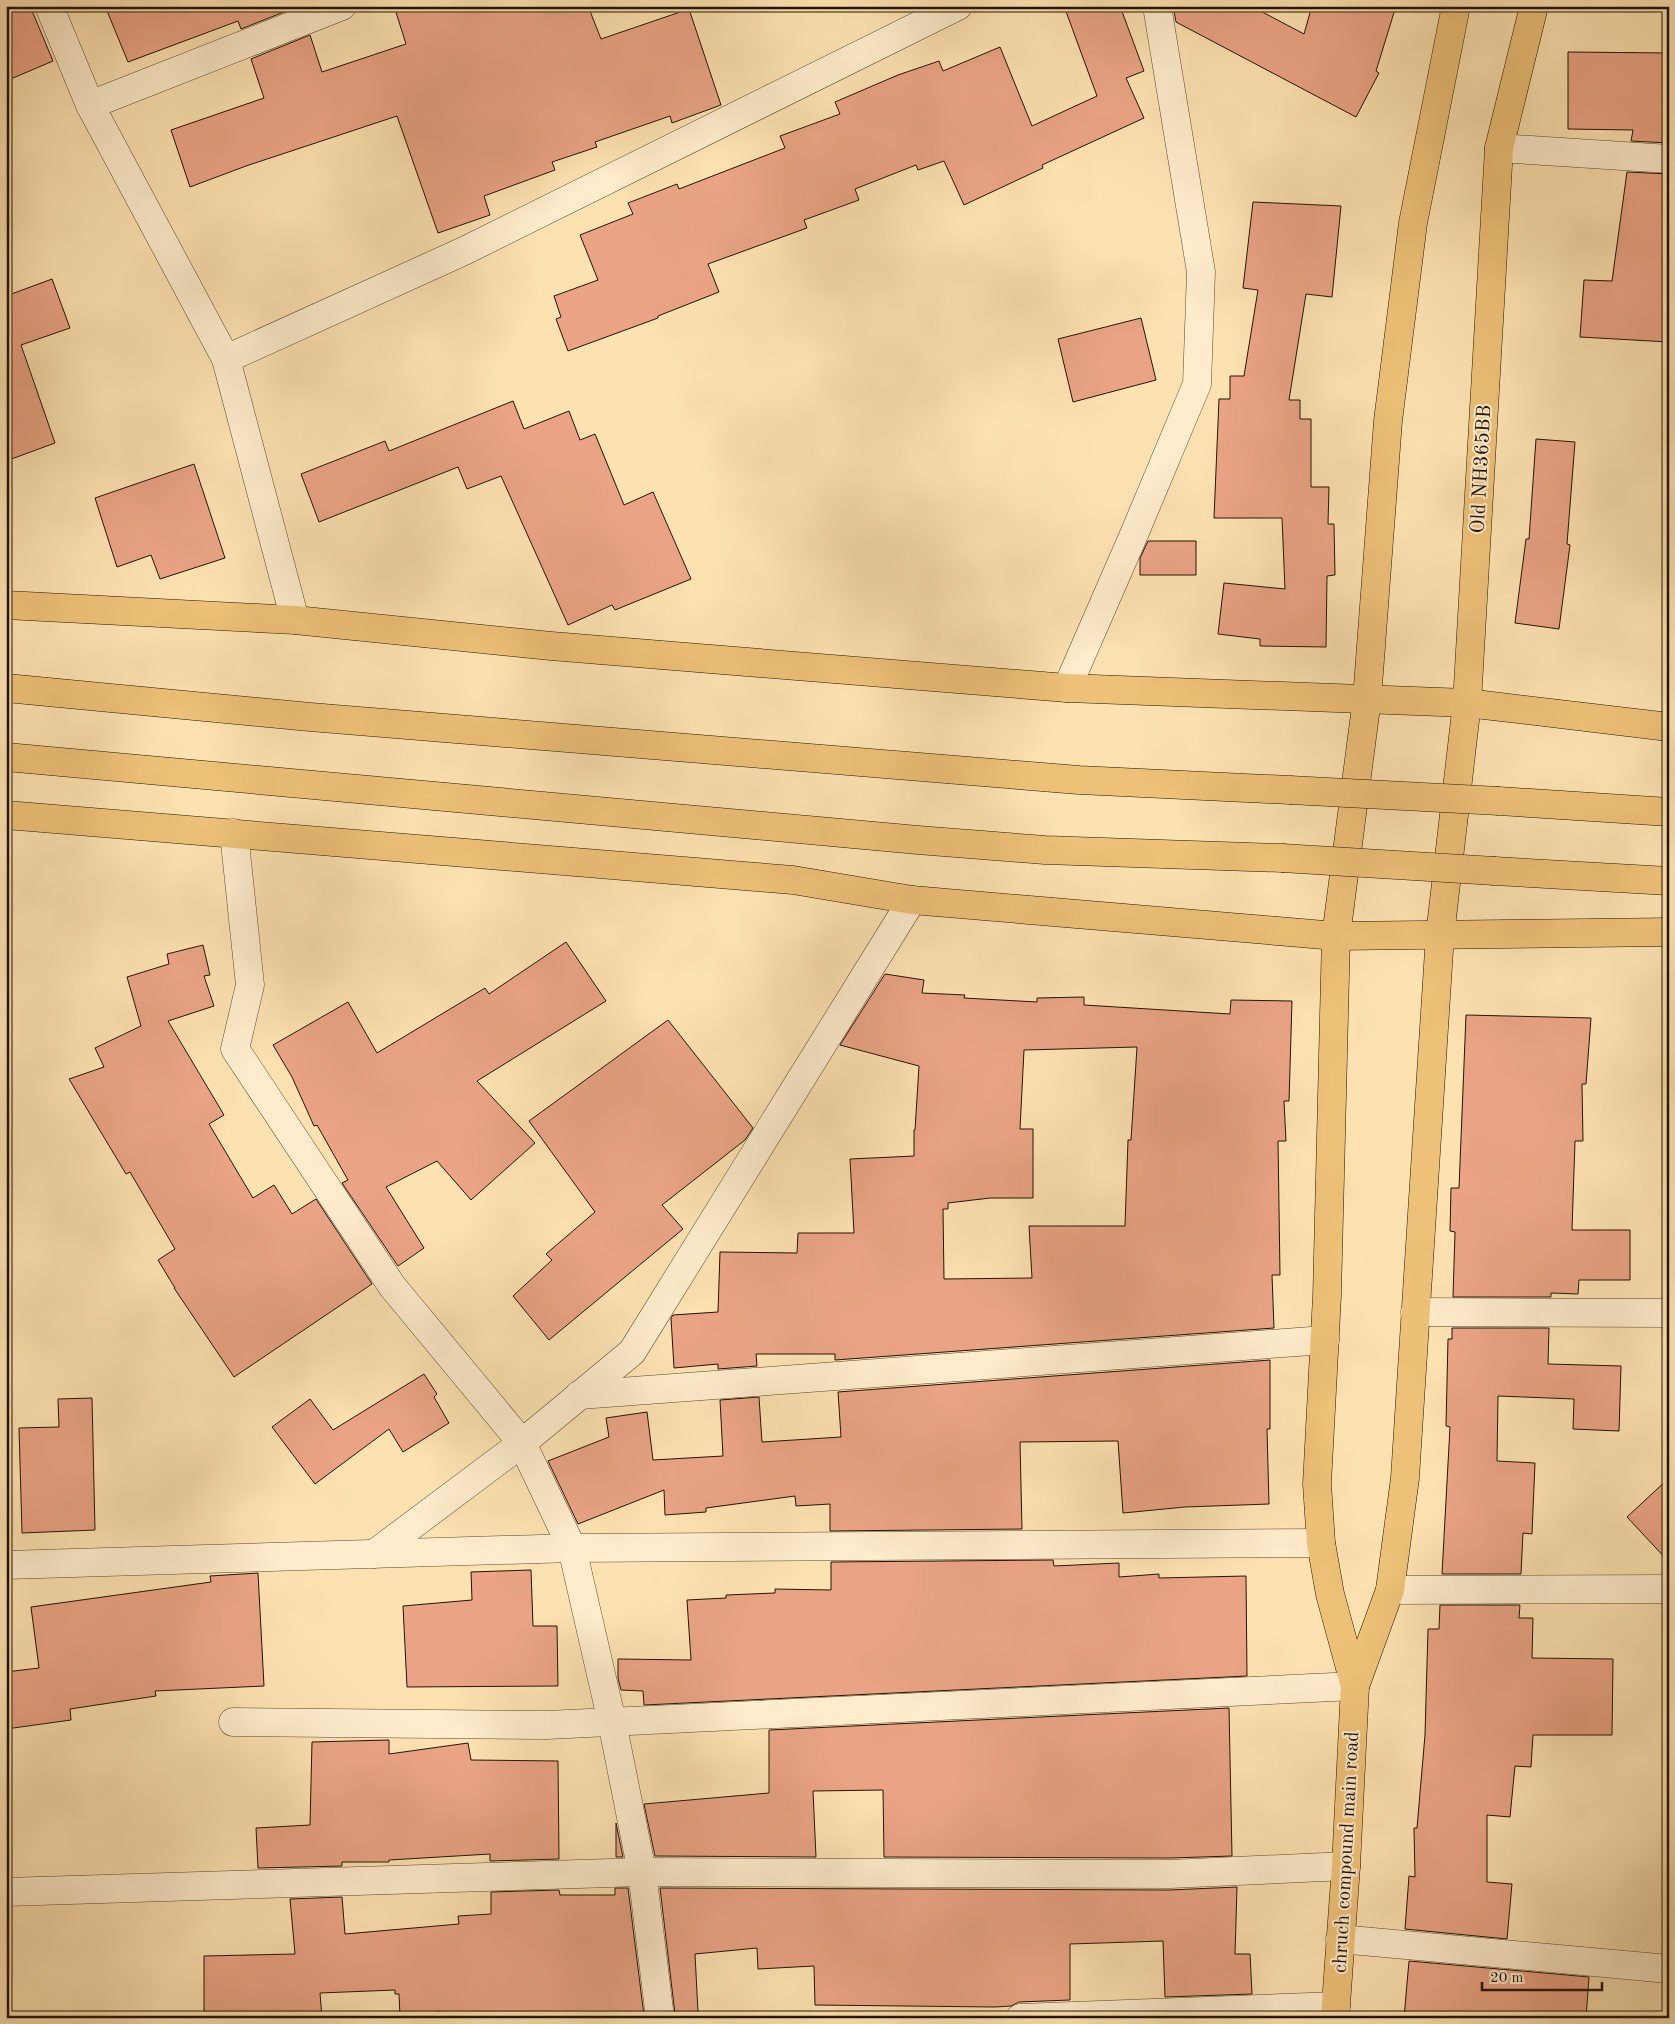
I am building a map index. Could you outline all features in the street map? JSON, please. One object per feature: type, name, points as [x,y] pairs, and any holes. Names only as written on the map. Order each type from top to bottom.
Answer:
[{"type":"main road","points":[[1355,1686],[1330,1594],[1320,1543],[1317,1484],[1325,1340],[1336,936],[1366,699],[1388,421],[1413,223],[1456,6]]},
{"type":"main road","name":"Old NH365BB","points":[[1355,1686],[1390,1590],[1405,1478],[1440,934],[1467,703],[1499,148],[1534,6]]},
{"type":"main road","points":[[6,605],[295,620],[551,646],[1067,688],[1467,703],[1669,727]]},
{"type":"main road","points":[[6,688],[310,717],[1069,779],[1499,801],[1669,812]]},
{"type":"main road","points":[[6,757],[1045,850],[1282,858],[1669,881]]},
{"type":"main road","points":[[6,815],[793,880],[912,900],[1336,936],[1669,932]]},
{"type":"main road","name":"chruch compound main road","points":[[1335,2012],[1346,1866],[1355,1686]]},
{"type":"street","points":[[49,6],[90,105],[226,359],[295,620]]},
{"type":"street","points":[[90,105],[342,6]]},
{"type":"street","points":[[226,359],[464,252],[958,6]]},
{"type":"street","points":[[1067,688],[1197,384],[1201,272],[1157,6]]},
{"type":"street","points":[[1499,148],[1669,159]]},
{"type":"street","points":[[234,833],[250,985],[235,1050],[392,1286],[522,1443],[572,1548],[612,1722],[642,1872],[660,2018]]},
{"type":"street","points":[[374,1554],[522,1443],[632,1352],[912,900]]},
{"type":"street","points":[[1415,1312],[1669,1313]]},
{"type":"street","points":[[579,1395],[1325,1340]]},
{"type":"street","points":[[6,1565],[572,1548],[1320,1543]]},
{"type":"street","points":[[1390,1590],[1669,1589]]},
{"type":"street","points":[[233,1722],[547,1725],[1355,1686]]},
{"type":"street","points":[[6,1892],[642,1872],[1170,1874],[1346,1866]]},
{"type":"street","points":[[1340,1939],[1669,1969]]},
{"type":"street","points":[[1020,2018],[1335,2012]]},
{"type":"building","points":[[6,6],[30,6],[53,61],[6,81]]},
{"type":"building","points":[[105,6],[299,6],[241,29],[238,21],[128,62]]},
{"type":"building","points":[[394,6],[588,6],[601,39],[689,9],[721,105],[672,123],[670,116],[595,142],[597,147],[552,162],[555,170],[484,196],[490,215],[438,233],[397,116],[246,166],[190,187],[171,130],[264,98],[251,59],[310,35],[322,72],[406,44]]},
{"type":"building","points":[[1064,6],[1120,6],[1144,71],[1126,78],[1144,118],[1042,165],[1043,168],[964,205],[944,161],[918,170],[916,165],[855,189],[859,200],[804,220],[807,228],[708,264],[719,292],[658,316],[658,318],[568,351],[556,319],[561,317],[554,296],[598,280],[580,235],[633,214],[628,203],[677,184],[679,189],[785,148],[780,136],[840,114],[835,102],[898,75],[939,61],[943,71],[1000,47],[1032,126],[1097,96]]},
{"type":"building","points":[[1173,6],[1251,6],[1304,34],[1312,6],[1396,6],[1376,71],[1379,73],[1356,117],[1176,22]]},
{"type":"building","points":[[1568,52],[1669,53],[1669,143],[1631,141],[1633,130],[1568,129]]},
{"type":"building","points":[[1627,172],[1669,174],[1669,342],[1580,337],[1584,280],[1612,281]]},
{"type":"building","points":[[1253,202],[1341,206],[1332,297],[1306,294],[1289,400],[1300,400],[1300,419],[1311,419],[1311,487],[1329,487],[1328,524],[1334,524],[1335,575],[1327,576],[1326,647],[1260,646],[1260,639],[1218,634],[1224,583],[1285,589],[1282,518],[1214,518],[1219,399],[1230,399],[1230,376],[1244,376],[1258,290],[1243,288]]},
{"type":"building","points":[[52,279],[70,328],[21,345],[55,443],[6,461],[6,296]]},
{"type":"building","points":[[1141,318],[1156,380],[1073,402],[1058,339]]},
{"type":"building","points":[[513,401],[524,429],[569,411],[580,440],[595,434],[624,505],[653,492],[691,579],[615,610],[612,605],[568,625],[501,476],[467,489],[458,467],[319,522],[301,474],[385,441],[389,451]]},
{"type":"building","points":[[1536,439],[1575,442],[1567,544],[1570,545],[1559,629],[1515,623],[1526,539],[1529,539]]},
{"type":"building","points":[[194,464],[225,558],[160,579],[151,555],[117,567],[95,498]]},
{"type":"building","points":[[1148,541],[1196,541],[1196,575],[1140,575],[1140,558]]},
{"type":"building","points":[[566,942],[606,1001],[477,1081],[535,1143],[471,1200],[437,1161],[386,1187],[424,1248],[398,1266],[342,1183],[348,1180],[317,1125],[314,1126],[292,1077],[273,1045],[348,1002],[377,1053],[485,988],[489,994]]},
{"type":"building","points":[[203,945],[210,975],[204,976],[214,1006],[168,1021],[224,1115],[209,1124],[253,1198],[274,1185],[292,1214],[316,1199],[372,1284],[234,1377],[174,1288],[158,1260],[175,1249],[130,1172],[126,1174],[69,1079],[104,1067],[95,1048],[141,1026],[127,977],[169,964],[167,954]]},
{"type":"building","points":[[885,974],[924,980],[922,993],[965,995],[964,998],[1037,1002],[1037,998],[1084,997],[1084,1005],[1230,1014],[1231,1000],[1292,1001],[1289,1101],[1284,1101],[1286,1141],[1278,1141],[1280,1275],[1272,1275],[1274,1328],[835,1360],[835,1354],[756,1354],[757,1366],[718,1369],[718,1364],[674,1368],[671,1318],[673,1315],[718,1312],[720,1252],[797,1253],[798,1233],[854,1233],[850,1159],[914,1156],[919,1066],[840,1045]],"holes":[[[1137,1047],[1131,1140],[1128,1140],[1125,1226],[1029,1226],[1032,1278],[944,1279],[943,1209],[948,1209],[948,1203],[990,1198],[1033,1198],[1033,1129],[1020,1129],[1024,1050]]]},
{"type":"building","points":[[1466,1015],[1591,1018],[1586,1084],[1582,1084],[1583,1141],[1575,1141],[1572,1230],[1630,1230],[1630,1280],[1579,1280],[1578,1294],[1551,1293],[1551,1297],[1453,1297],[1455,1232],[1450,1231],[1451,1188],[1459,1188]]},
{"type":"building","points":[[668,1020],[753,1128],[745,1140],[662,1205],[683,1229],[549,1340],[513,1296],[552,1260],[546,1254],[595,1212],[529,1121]]},
{"type":"building","points":[[1452,1328],[1549,1328],[1548,1364],[1621,1366],[1619,1431],[1573,1429],[1574,1399],[1498,1396],[1497,1461],[1535,1463],[1532,1534],[1523,1533],[1521,1574],[1442,1574],[1450,1427],[1446,1426],[1448,1339],[1452,1339]]},
{"type":"building","points":[[1270,1360],[1270,1429],[1267,1429],[1269,1504],[1185,1507],[1123,1513],[1118,1441],[1020,1442],[1022,1529],[830,1531],[830,1504],[796,1506],[795,1496],[706,1508],[706,1512],[665,1515],[664,1490],[578,1524],[548,1461],[609,1437],[606,1418],[647,1412],[653,1460],[723,1456],[720,1400],[759,1397],[762,1442],[841,1437],[838,1392]]},
{"type":"building","points":[[424,1374],[437,1394],[434,1397],[449,1423],[403,1452],[389,1429],[315,1484],[272,1427],[310,1399],[333,1430]]},
{"type":"building","points":[[92,1398],[95,1530],[22,1533],[19,1428],[59,1427],[58,1399]]},
{"type":"building","points":[[1669,1478],[1669,1562],[1627,1517]]},
{"type":"building","points":[[1053,1560],[1054,1566],[1119,1563],[1119,1577],[1159,1574],[1159,1578],[1246,1576],[1247,1676],[644,1705],[643,1691],[621,1690],[618,1678],[618,1659],[691,1660],[687,1600],[726,1598],[726,1595],[775,1593],[775,1589],[831,1590],[831,1562]]},
{"type":"building","points":[[531,1570],[533,1626],[557,1626],[558,1686],[407,1687],[403,1606],[472,1600],[471,1572]]},
{"type":"building","points":[[258,1573],[264,1686],[155,1691],[156,1696],[70,1709],[71,1720],[6,1729],[6,1672],[39,1668],[31,1607],[211,1582],[210,1576]]},
{"type":"building","points":[[1440,1605],[1520,1605],[1519,1618],[1533,1618],[1532,1658],[1613,1659],[1612,1735],[1533,1735],[1531,1767],[1515,1766],[1510,1817],[1487,1815],[1487,1882],[1512,1884],[1507,1939],[1405,1929],[1409,1876],[1415,1877],[1414,1828],[1417,1828],[1425,1735],[1428,1629],[1439,1629]]},
{"type":"building","points":[[1229,1708],[1232,1856],[1170,1858],[884,1857],[883,1790],[813,1791],[816,1857],[655,1856],[644,1804],[769,1793],[769,1730]]},
{"type":"building","points":[[389,1740],[389,1754],[468,1743],[471,1760],[558,1761],[559,1859],[490,1861],[490,1854],[389,1860],[389,1862],[342,1862],[342,1866],[258,1868],[256,1828],[310,1825],[312,1742]]},
{"type":"building","points":[[616,1823],[623,1857],[616,1857]]},
{"type":"building","points":[[1237,1887],[1235,1954],[1250,1954],[1252,1994],[1165,1997],[1163,1941],[1070,1944],[1070,2000],[1019,2002],[1011,2006],[995,2007],[815,2005],[814,1966],[758,1969],[757,1948],[695,1954],[698,2012],[675,2014],[660,1888],[1170,1890]]},
{"type":"building","points":[[615,1888],[628,1888],[644,2016],[618,2018],[440,2018],[440,2012],[400,2016],[399,1994],[395,1994],[395,1990],[320,1993],[322,2018],[204,2018],[204,1956],[295,1954],[290,1899],[342,1897],[345,1934],[459,1924],[458,1916],[491,1914],[491,1892],[559,1890],[560,1895],[615,1895]]},
{"type":"building","points":[[1409,1961],[1589,1977],[1586,2018],[1404,2018]]}]
